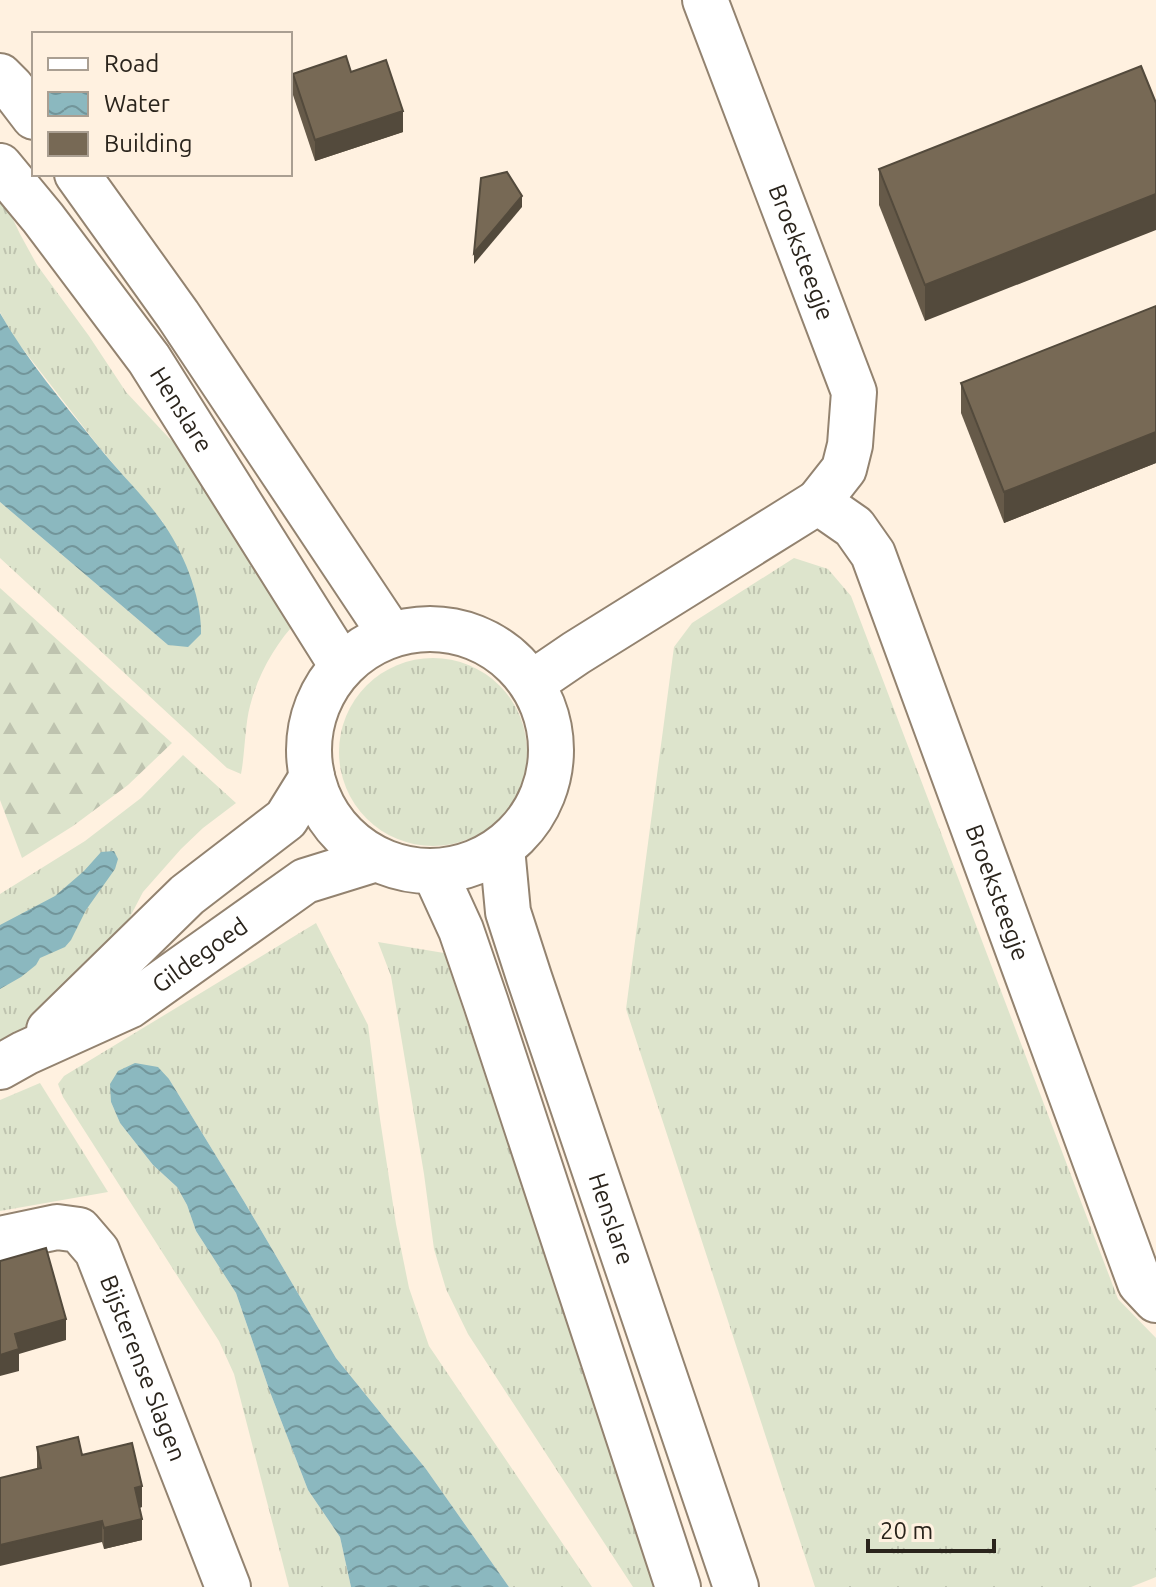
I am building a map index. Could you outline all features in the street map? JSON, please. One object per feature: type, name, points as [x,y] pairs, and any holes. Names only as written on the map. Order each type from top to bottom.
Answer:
[{"type":"street","name":"Broeksteegje","points":[[532,683],[818,502],[844,469],[850,445],[854,392],[705,0]]},
{"type":"street","points":[[0,76],[32,114]]},
{"type":"street","name":"Henslare","points":[[0,166],[149,359],[342,666]]},
{"type":"street","name":"Henslare","points":[[78,176],[178,315],[391,635]]},
{"type":"street","name":"Broeksteegje","points":[[818,502],[854,527],[873,554],[1140,1283],[1156,1300]]},
{"type":"street","points":[[433,629],[454,631],[485,641],[511,659],[532,683],[550,726],[550,772],[544,794],[533,814],[502,848],[458,868],[414,870],[376,859],[359,849],[331,821],[319,800],[312,777],[308,754],[310,730],[316,707],[327,685],[342,666],[364,648],[391,635],[433,629]]},
{"type":"street","name":"Gildegoed","points":[[12,1060],[187,895],[286,819],[312,777]]},
{"type":"street","name":"Henslare","points":[[502,848],[508,912],[736,1587]]},
{"type":"street","name":"Gildegoed","points":[[12,1060],[129,1006],[305,881],[376,859]]},
{"type":"street","name":"Henslare","points":[[434,871],[466,945],[678,1587]]},
{"type":"street","name":"Bijsterense Slagen","points":[[0,1239],[57,1227],[79,1230],[97,1251],[218,1585]]},
{"type":"green space","points":[[0,192],[37,265],[126,392],[169,438],[189,454],[298,620],[275,649],[253,694],[241,774],[227,768],[0,558],[0,502],[168,645],[163,522],[99,447],[12,335],[0,312]]},
{"type":"green space","points":[[794,558],[828,569],[851,596],[1118,1299],[1156,1338],[1156,1577],[1131,1587],[815,1587],[626,1009],[674,647],[692,623]]},
{"type":"green space","points":[[0,588],[172,743],[128,785],[73,826],[22,858],[0,800]]},
{"type":"green space","points":[[433,658],[451,659],[469,665],[500,685],[520,716],[526,734],[526,770],[520,788],[500,819],[469,839],[451,845],[433,846],[415,845],[397,839],[366,819],[346,788],[340,770],[339,752],[340,734],[346,716],[366,685],[397,665],[415,659]]},
{"type":"green space","points":[[183,755],[236,803],[181,849],[143,892],[119,938],[22,1029],[0,1040],[0,894],[85,841],[141,798]]},
{"type":"green space","points":[[316,923],[368,1025],[396,1224],[409,1288],[429,1346],[592,1587],[509,1587],[426,1469],[336,1358],[169,1079],[111,1102],[120,1123],[153,1165],[177,1187],[196,1231],[236,1293],[308,1490],[340,1537],[351,1587],[289,1587],[234,1374],[219,1341],[63,1097],[58,1084],[64,1076]]},
{"type":"green space","points":[[378,942],[444,953],[656,1587],[633,1587],[468,1334],[446,1289],[434,1249],[391,976]]},
{"type":"green space","points":[[40,1083],[108,1192],[0,1211],[0,1100]]},
{"type":"water","points":[[0,313],[46,381],[154,510],[177,545],[195,590],[200,620],[201,634],[188,647],[168,645],[0,502]]},
{"type":"water","points":[[114,851],[118,859],[115,869],[86,910],[71,940],[65,947],[40,958],[21,977],[0,989],[0,925],[55,896],[101,852]]},
{"type":"water","points":[[135,1063],[158,1067],[169,1079],[336,1358],[426,1469],[509,1587],[351,1587],[340,1537],[308,1490],[236,1293],[196,1231],[177,1187],[153,1165],[120,1123],[111,1102],[110,1084],[118,1071]]},
{"type":"building","points":[[346,56],[351,72],[386,60],[403,111],[315,140],[293,74]]},
{"type":"building","points":[[1141,66],[1156,103],[1156,194],[925,285],[879,169]]},
{"type":"building","points":[[507,172],[522,196],[474,253],[481,178]]},
{"type":"building","points":[[1156,306],[1156,432],[1004,492],[961,383]]},
{"type":"building","points":[[46,1248],[66,1319],[15,1334],[19,1349],[0,1355],[0,1261]]},
{"type":"building","points":[[78,1437],[82,1455],[132,1443],[142,1486],[135,1488],[142,1519],[104,1528],[102,1521],[0,1545],[0,1478],[41,1468],[37,1447]]}]
